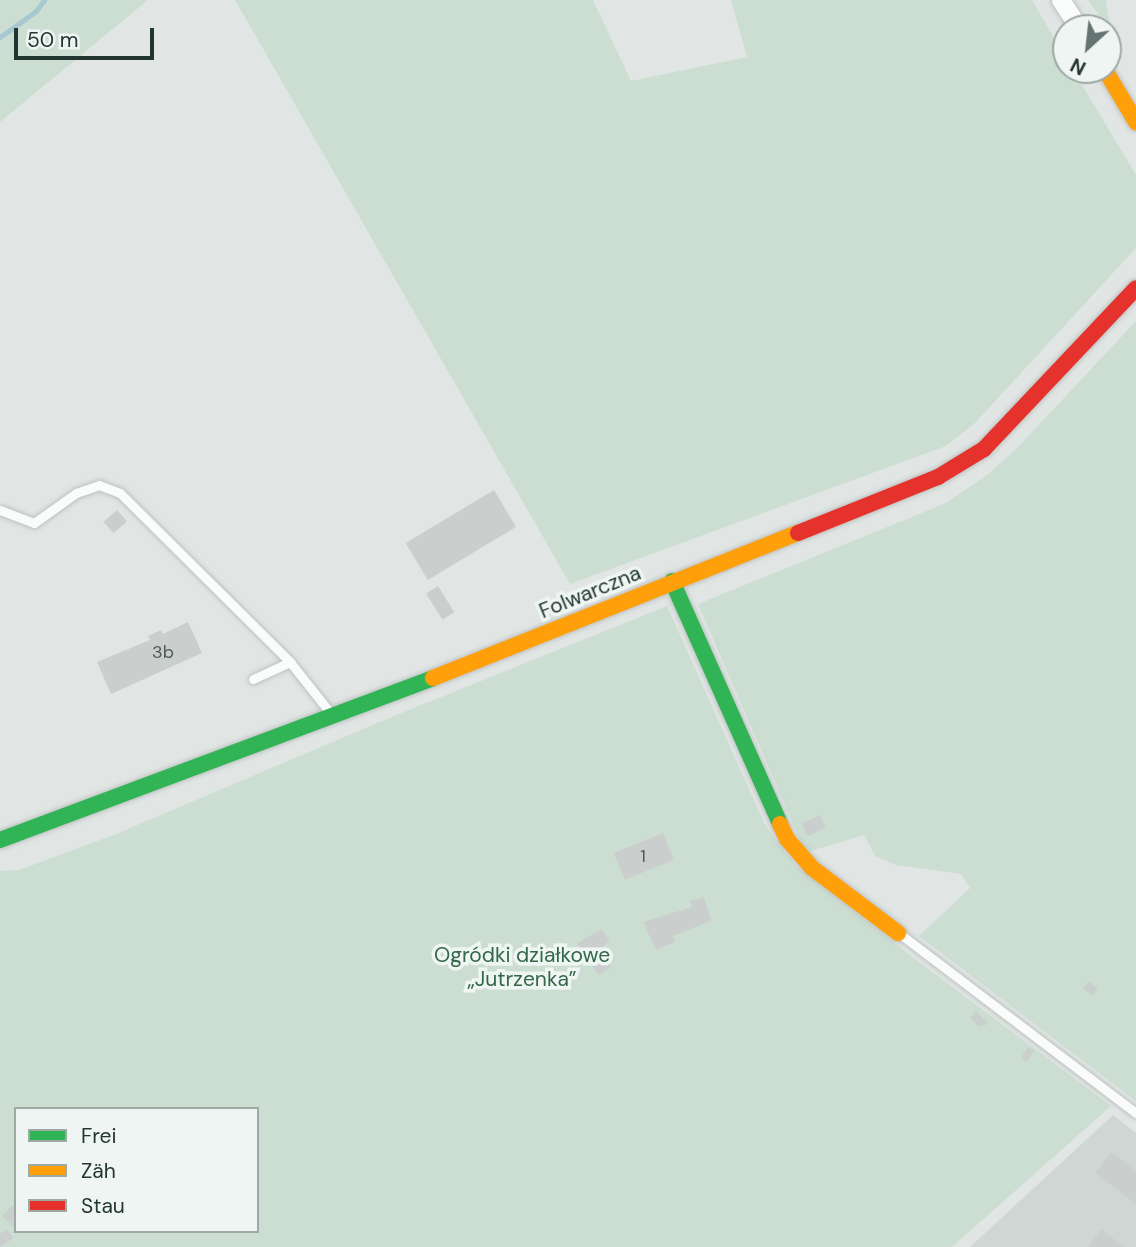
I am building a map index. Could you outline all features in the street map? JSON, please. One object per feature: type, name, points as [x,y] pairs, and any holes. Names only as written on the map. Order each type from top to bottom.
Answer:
[{"type":"street","points":[[1113,84],[1136,122]]},
{"type":"street","name":"Folwarczna","points":[[0,841],[334,718],[938,477],[984,449],[1136,288]]},
{"type":"street","points":[[672,581],[787,839],[812,868],[898,933]]},
{"type":"lane","points":[[0,510],[34,523],[76,494],[99,485],[120,493],[290,662],[334,718]]},
{"type":"lane","points":[[253,679],[290,662]]},
{"type":"lane","points":[[898,933],[1136,1112]]},
{"type":"shaded area","points":[[1113,1115],[1136,1133],[1136,1247],[970,1247]]},
{"type":"green space","points":[[0,0],[148,0],[0,122]]},
{"type":"green space","points":[[235,0],[593,0],[631,81],[747,57],[731,0],[1032,0],[1052,34],[1052,84],[1081,84],[1136,175],[1136,248],[975,423],[946,446],[570,584]]},
{"type":"green space","points":[[1088,0],[1106,0],[1108,14],[1098,14]]},
{"type":"green space","points":[[1136,321],[1136,1101],[919,936],[970,888],[961,874],[896,865],[875,856],[864,835],[808,852],[801,842],[698,604],[946,503],[987,475],[1018,447]]},
{"type":"green space","name":"Ogródki działkowe „Jutrzenka”","points":[[667,606],[765,825],[795,865],[1111,1106],[952,1247],[0,1247],[0,871],[19,870],[116,834],[389,718]]},
{"type":"building","points":[[494,490],[516,527],[428,580],[406,543]]},
{"type":"building","points":[[117,510],[127,521],[114,533],[104,522]]},
{"type":"building","points":[[438,586],[454,612],[443,620],[426,593]]},
{"type":"building","points":[[188,622],[202,653],[111,694],[97,662],[150,640],[148,636],[161,630],[163,634]]},
{"type":"building","points":[[820,815],[826,828],[808,836],[802,823]]},
{"type":"building","points":[[663,833],[674,860],[625,880],[614,853]]},
{"type":"building","points":[[704,897],[711,921],[673,936],[675,942],[656,950],[643,922],[692,907],[690,901]]},
{"type":"building","points":[[602,929],[610,942],[598,949],[611,967],[598,975],[577,943]]},
{"type":"building","points":[[1089,981],[1098,989],[1092,996],[1083,988]]},
{"type":"building","points":[[976,1011],[988,1023],[984,1026],[982,1024],[979,1027],[970,1018]]},
{"type":"building","points":[[1028,1047],[1034,1051],[1027,1062],[1021,1058]]},
{"type":"building","points":[[1111,1152],[1136,1171],[1136,1204],[1095,1173]]},
{"type":"building","points":[[13,1205],[14,1227],[2,1216]]},
{"type":"building","points":[[6,1229],[14,1238],[0,1247],[0,1234]]},
{"type":"building","points":[[1101,1229],[1124,1247],[1088,1247]]},
{"type":"waterway","points":[[0,37],[36,11],[44,0]]},
{"type":"traffic: fast","points":[[672,581],[780,824]]},
{"type":"traffic: fast","points":[[0,840],[433,678]]},
{"type":"traffic: slow","points":[[1113,84],[1136,122]]},
{"type":"traffic: slow","points":[[433,678],[798,533]]},
{"type":"traffic: slow","points":[[780,824],[787,839],[812,868],[898,933]]},
{"type":"traffic: jam","points":[[798,533],[938,477],[984,449],[1136,288]]}]
